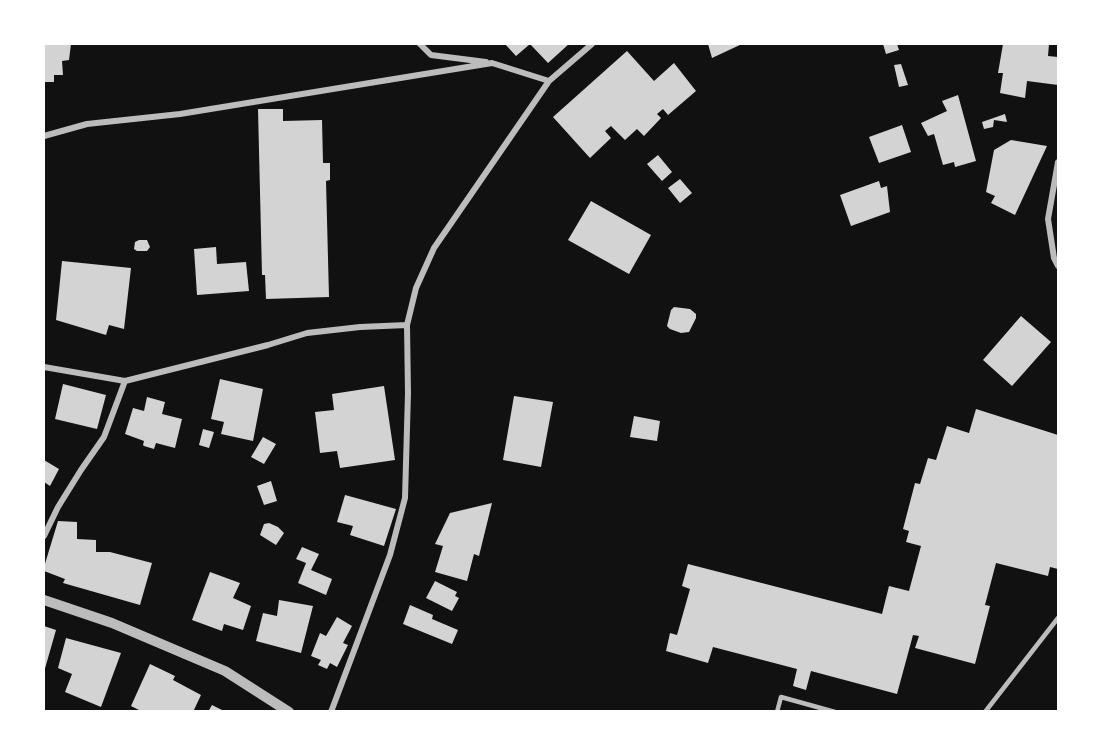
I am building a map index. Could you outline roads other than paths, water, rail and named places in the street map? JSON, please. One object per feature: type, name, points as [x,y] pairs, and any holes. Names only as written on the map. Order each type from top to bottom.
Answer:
[{"type":"street","points":[[420,44],[431,55],[492,63],[549,81]]},
{"type":"street","points":[[331,711],[390,555],[405,498],[407,325],[416,288],[434,248],[549,81],[592,44]]},
{"type":"street","points":[[44,136],[87,124],[180,114],[492,63]]},
{"type":"street","points":[[1059,162],[1048,219],[1054,258],[1059,266]]},
{"type":"street","points":[[44,368],[125,381],[246,351],[307,333],[407,325]]},
{"type":"street","points":[[44,536],[64,498],[104,437],[125,381]]},
{"type":"street","points":[[44,600],[112,623],[225,671],[289,711]]},
{"type":"lane","points":[[985,711],[1059,618]]},
{"type":"lane","points":[[777,711],[781,697],[835,711]]}]
